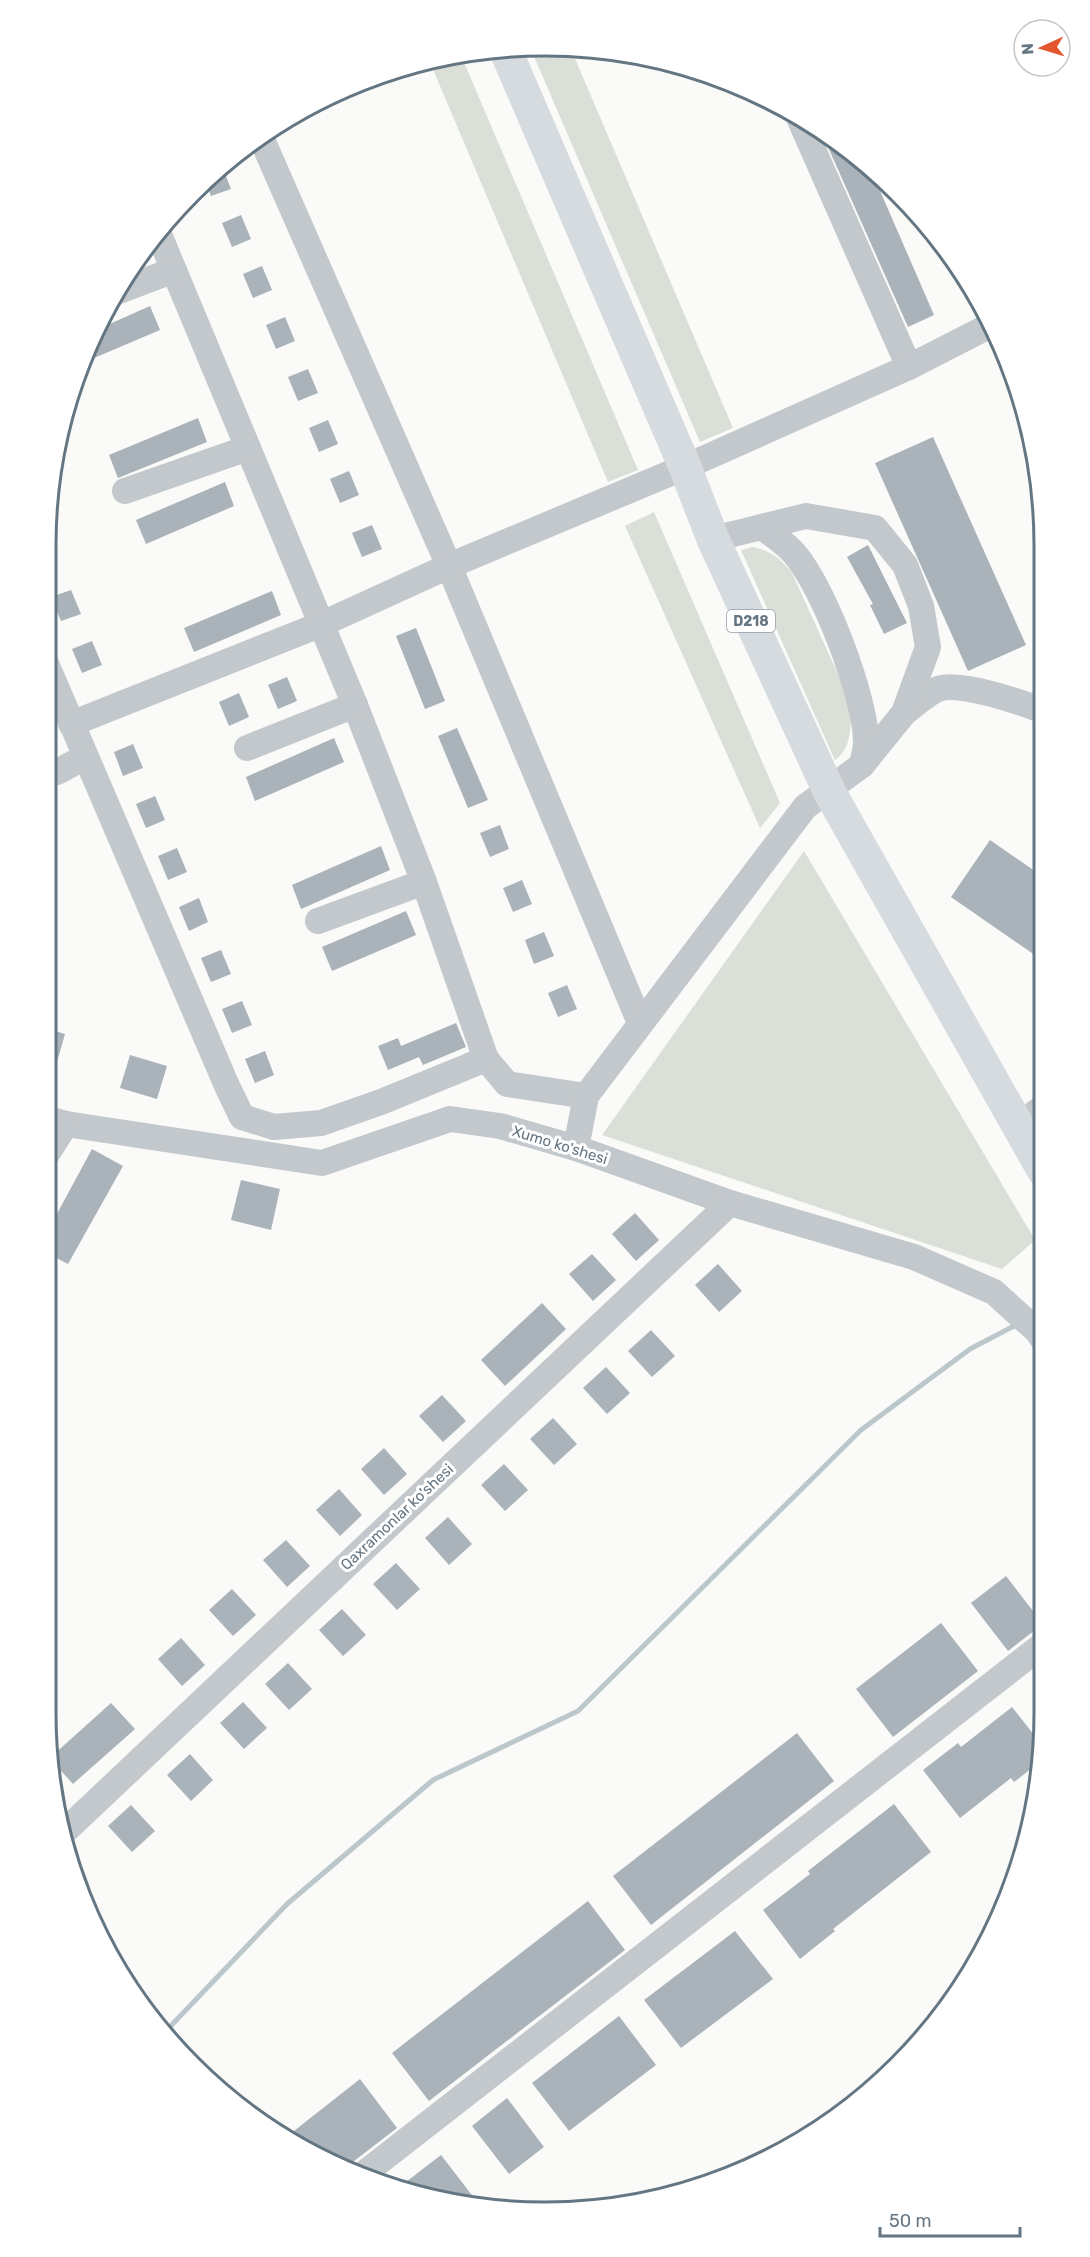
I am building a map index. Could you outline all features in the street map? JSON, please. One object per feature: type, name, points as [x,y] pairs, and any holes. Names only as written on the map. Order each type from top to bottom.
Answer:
[{"type":"main road","name":"D218","points":[[509,57],[685,467],[713,538],[829,791],[1030,1116],[1034,1133]]},
{"type":"street","points":[[804,130],[909,367]]},
{"type":"street","points":[[264,144],[449,566],[640,1023]]},
{"type":"street","points":[[162,241],[355,705],[424,882],[486,1059],[507,1084],[586,1096]]},
{"type":"street","points":[[129,287],[174,270]]},
{"type":"street","points":[[71,724],[322,624],[449,566],[685,467],[909,367],[984,328]]},
{"type":"street","points":[[125,491],[248,448]]},
{"type":"street","points":[[713,538],[806,516],[875,528],[905,565],[921,606],[928,647],[904,713]]},
{"type":"street","points":[[762,526],[791,550],[814,581],[856,684],[866,741],[862,765]]},
{"type":"street","points":[[576,1148],[586,1096],[805,807],[862,765],[904,713],[938,689],[960,687],[1034,707]]},
{"type":"street","points":[[56,688],[242,1117],[274,1127],[321,1123],[381,1102],[486,1059]]},
{"type":"street","points":[[247,748],[355,705]]},
{"type":"street","points":[[56,772],[85,757]]},
{"type":"street","points":[[318,921],[424,882]]},
{"type":"street","name":"Xumo ko'shesi","points":[[56,1121],[322,1163],[450,1119],[500,1126],[576,1148],[730,1203],[914,1257],[994,1292],[1034,1328]]},
{"type":"street","name":"Qaxramonlar ko'shesi","points":[[69,1827],[730,1203]]},
{"type":"street","points":[[370,2169],[1034,1652]]},
{"type":"shaded area","points":[[534,56],[574,57],[733,428],[700,442]]},
{"type":"shaded area","points":[[464,63],[638,470],[608,482],[433,69]]},
{"type":"shaded area","points":[[654,512],[780,803],[760,828],[625,526]]},
{"type":"shaded area","points":[[753,547],[775,556],[792,573],[848,696],[851,721],[849,739],[846,748],[835,760],[741,550]]},
{"type":"shaded area","points":[[804,851],[1034,1241],[1002,1269],[602,1135]]},
{"type":"building","points":[[828,147],[878,187],[934,315],[908,327]]},
{"type":"building","points":[[225,174],[231,189],[211,196],[209,190]]},
{"type":"building","points":[[241,215],[251,239],[232,247],[222,223]]},
{"type":"building","points":[[262,266],[272,290],[253,298],[243,274]]},
{"type":"building","points":[[150,306],[160,330],[93,359],[108,325]]},
{"type":"building","points":[[285,317],[295,341],[276,349],[266,325]]},
{"type":"building","points":[[308,369],[318,393],[298,401],[288,377]]},
{"type":"building","points":[[198,418],[207,442],[118,478],[109,455]]},
{"type":"building","points":[[328,420],[338,444],[319,452],[309,428]]},
{"type":"building","points":[[933,437],[1026,645],[968,671],[875,463]]},
{"type":"building","points":[[349,471],[359,495],[340,503],[330,479]]},
{"type":"building","points":[[225,482],[234,506],[146,544],[136,520]]},
{"type":"building","points":[[372,525],[382,549],[362,557],[352,533]]},
{"type":"building","points":[[868,545],[907,623],[884,634],[870,605],[873,604],[847,557]]},
{"type":"building","points":[[71,590],[81,614],[61,621],[56,609],[56,595]]},
{"type":"building","points":[[272,591],[281,615],[194,652],[184,628]]},
{"type":"building","points":[[416,628],[445,701],[425,709],[396,636]]},
{"type":"building","points":[[92,641],[102,665],[82,673],[72,649]]},
{"type":"building","points":[[287,677],[297,701],[278,709],[268,685]]},
{"type":"building","points":[[239,693],[249,717],[229,726],[219,702]]},
{"type":"building","points":[[457,728],[488,800],[468,808],[438,736]]},
{"type":"building","points":[[334,738],[344,762],[255,801],[246,777]]},
{"type":"building","points":[[133,744],[143,768],[123,776],[114,752]]},
{"type":"building","points":[[155,796],[165,820],[146,828],[136,804]]},
{"type":"building","points":[[500,825],[509,849],[490,857],[480,833]]},
{"type":"building","points":[[990,840],[1034,870],[1034,954],[951,897]]},
{"type":"building","points":[[381,846],[390,870],[301,909],[292,885]]},
{"type":"building","points":[[177,848],[187,872],[168,880],[158,856]]},
{"type":"building","points":[[522,880],[532,904],[513,912],[503,888]]},
{"type":"building","points":[[199,898],[208,922],[189,931],[179,907]]},
{"type":"building","points":[[406,911],[416,935],[332,971],[322,947]]},
{"type":"building","points":[[544,932],[554,956],[534,964],[525,940]]},
{"type":"building","points":[[221,950],[231,974],[211,982],[201,958]]},
{"type":"building","points":[[567,985],[577,1009],[558,1017],[548,993]]},
{"type":"building","points":[[242,1001],[252,1025],[232,1033],[222,1009]]},
{"type":"building","points":[[456,1023],[466,1047],[423,1065],[419,1057],[388,1070],[378,1046],[398,1038],[401,1046]]},
{"type":"building","points":[[56,1031],[65,1034],[56,1066]]},
{"type":"building","points":[[265,1051],[274,1075],[255,1083],[245,1059]]},
{"type":"building","points":[[130,1055],[167,1066],[157,1099],[120,1088]]},
{"type":"building","points":[[92,1149],[123,1166],[68,1264],[56,1258],[56,1216]]},
{"type":"building","points":[[241,1180],[280,1189],[271,1230],[231,1220]]},
{"type":"building","points":[[635,1213],[659,1240],[636,1261],[612,1234]]},
{"type":"building","points":[[592,1254],[616,1280],[593,1301],[569,1274]]},
{"type":"building","points":[[718,1264],[742,1291],[719,1312],[695,1285]]},
{"type":"building","points":[[542,1303],[566,1329],[505,1386],[481,1360]]},
{"type":"building","points":[[651,1330],[675,1356],[652,1377],[628,1351]]},
{"type":"building","points":[[606,1367],[630,1393],[607,1414],[583,1388]]},
{"type":"building","points":[[442,1395],[466,1421],[443,1442],[419,1416]]},
{"type":"building","points":[[553,1418],[577,1444],[554,1465],[530,1439]]},
{"type":"building","points":[[384,1448],[407,1474],[384,1495],[361,1469]]},
{"type":"building","points":[[504,1464],[528,1490],[505,1511],[481,1485]]},
{"type":"building","points":[[339,1489],[362,1515],[340,1536],[316,1510]]},
{"type":"building","points":[[448,1517],[472,1544],[449,1565],[425,1538]]},
{"type":"building","points":[[286,1540],[310,1566],[287,1587],[263,1560]]},
{"type":"building","points":[[396,1563],[420,1589],[397,1610],[373,1584]]},
{"type":"building","points":[[1006,1576],[1034,1612],[1034,1631],[1008,1651],[971,1603]]},
{"type":"building","points":[[232,1589],[256,1615],[233,1636],[209,1610]]},
{"type":"building","points":[[342,1609],[366,1635],[343,1656],[319,1630]]},
{"type":"building","points":[[941,1623],[978,1671],[893,1737],[856,1689]]},
{"type":"building","points":[[181,1638],[205,1665],[182,1686],[158,1659]]},
{"type":"building","points":[[288,1663],[312,1689],[289,1710],[265,1684]]},
{"type":"building","points":[[243,1702],[267,1728],[244,1749],[220,1723]]},
{"type":"building","points":[[111,1703],[135,1729],[73,1784],[59,1769],[58,1751]]},
{"type":"building","points":[[1012,1707],[1033,1734],[1031,1769],[1014,1782],[1011,1778],[960,1818],[923,1770],[958,1743],[961,1747]]},
{"type":"building","points":[[797,1733],[834,1781],[651,1925],[613,1876]]},
{"type":"building","points":[[190,1754],[213,1780],[191,1801],[167,1775]]},
{"type":"building","points":[[894,1804],[931,1852],[833,1929],[835,1931],[800,1959],[763,1910],[810,1874],[808,1871]]},
{"type":"building","points":[[131,1805],[155,1831],[132,1852],[108,1826]]},
{"type":"building","points":[[588,1901],[625,1950],[429,2101],[392,2053]]},
{"type":"building","points":[[735,1931],[773,1979],[681,2048],[644,2000]]},
{"type":"building","points":[[619,2016],[656,2065],[569,2131],[532,2083]]},
{"type":"building","points":[[360,2079],[397,2128],[353,2162],[293,2132]]},
{"type":"building","points":[[507,2098],[544,2147],[509,2174],[472,2126]]},
{"type":"building","points":[[441,2155],[472,2196],[450,2192],[406,2182]]},
{"type":"waterway","points":[[170,2026],[287,1904],[433,1780],[578,1711],[861,1430],[970,1349],[1014,1326]]}]
